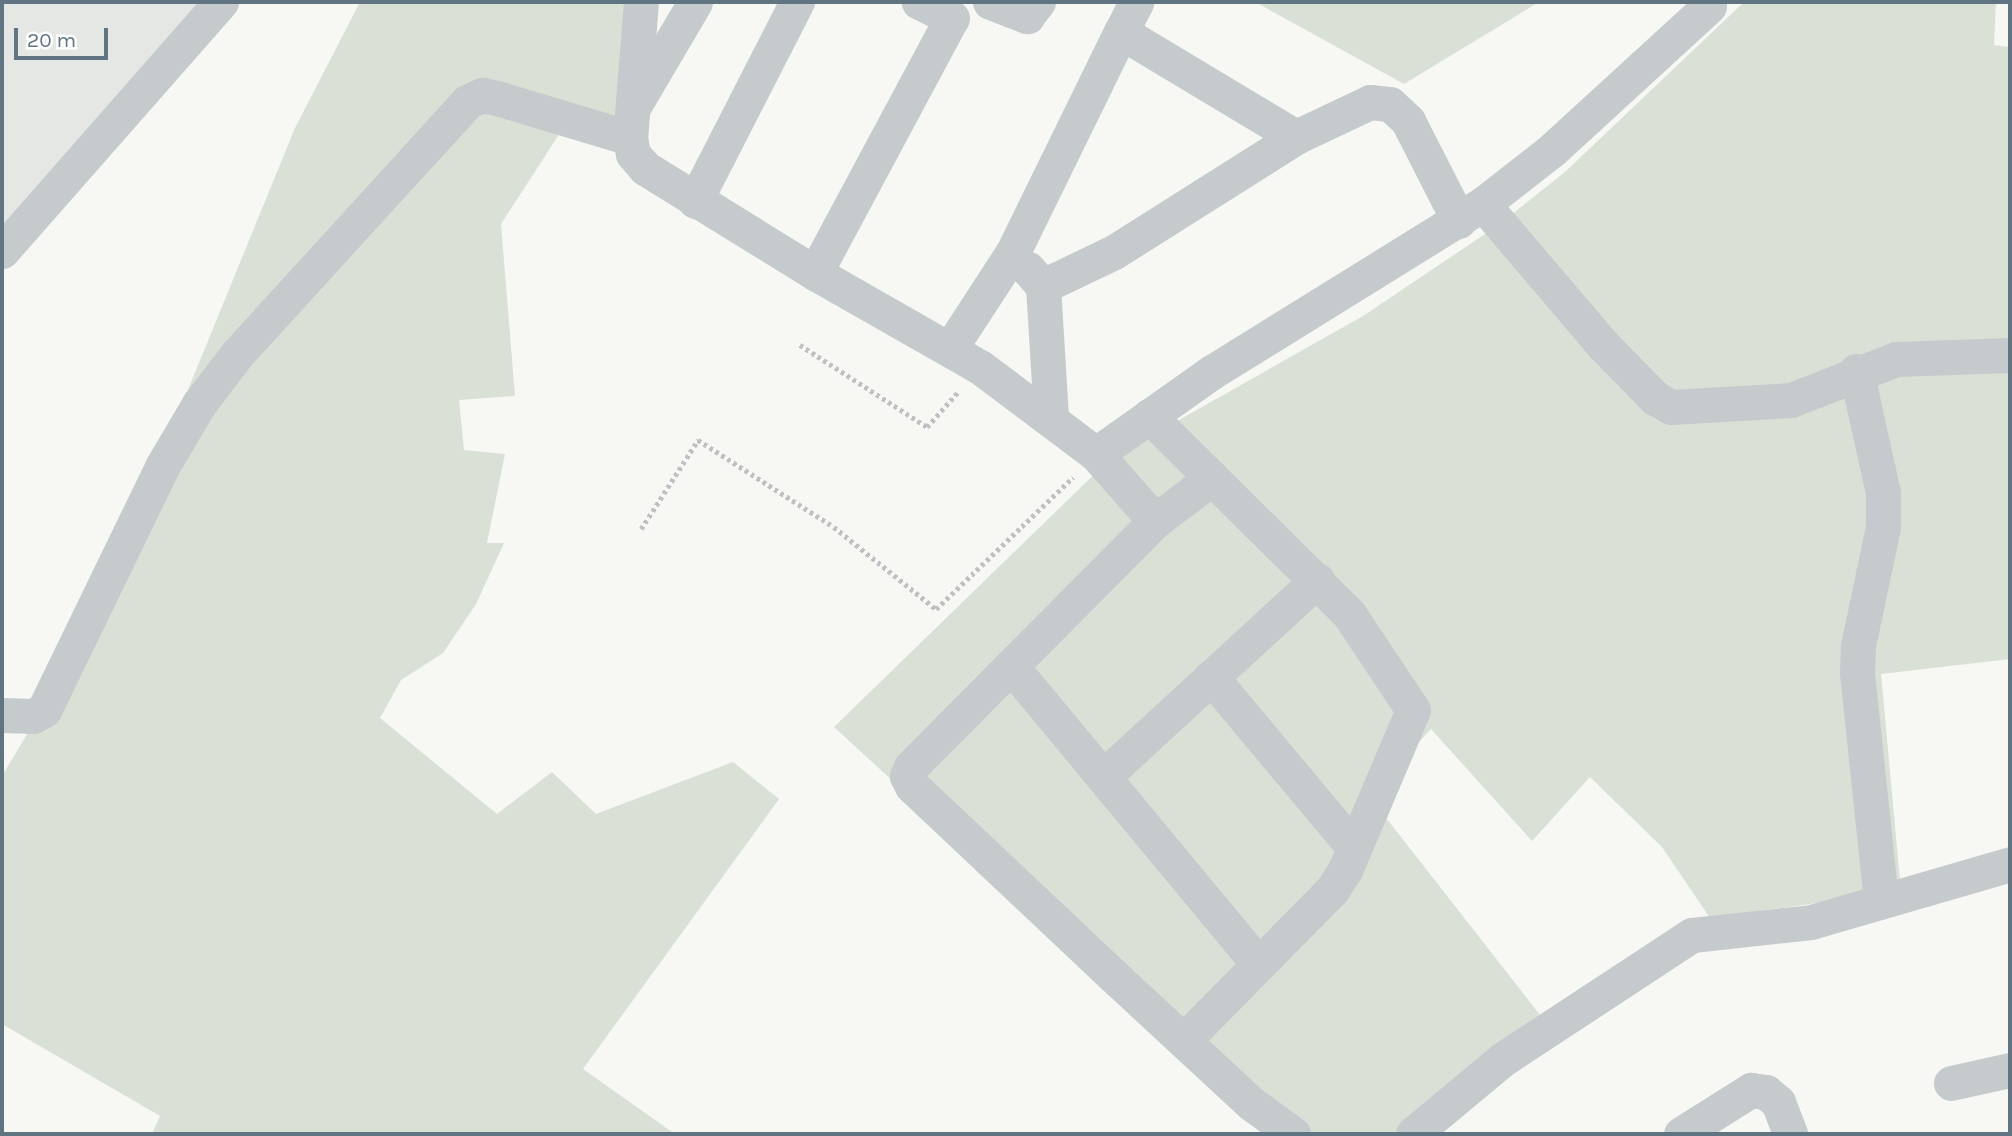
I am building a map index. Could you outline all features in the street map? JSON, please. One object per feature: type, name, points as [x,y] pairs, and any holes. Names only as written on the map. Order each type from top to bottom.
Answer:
[{"type":"street","points":[[2,251],[221,2]]},
{"type":"street","points":[[641,2],[632,122],[633,153],[645,168],[815,273],[950,347],[980,367],[1051,417],[1096,454],[1155,522]]},
{"type":"street","points":[[632,122],[695,2]]},
{"type":"street","points":[[695,201],[797,2]]},
{"type":"street","points":[[815,273],[958,10],[919,2]]},
{"type":"street","points":[[990,2],[1027,16],[1038,2]]},
{"type":"street","points":[[1096,454],[1149,416],[1471,212],[1552,150],[1709,6]]},
{"type":"street","points":[[950,347],[1013,252],[1129,17],[1296,137]]},
{"type":"street","points":[[4,719],[33,716],[53,697],[163,465],[199,404],[238,353],[467,102],[482,95],[632,122]]},
{"type":"street","points":[[1042,286],[1114,252],[1296,137],[1370,102],[1390,104],[1408,121],[1471,212],[1655,398],[1671,407],[1791,400],[1856,371],[1896,359],[2010,355]]},
{"type":"street","points":[[1013,252],[1042,286],[1051,417]]},
{"type":"street","points":[[1856,371],[1883,493],[1884,527],[1858,646],[1857,673],[1881,902]]},
{"type":"street","points":[[1149,416],[1349,614],[1413,709],[1332,890],[1184,1041]]},
{"type":"street","points":[[1212,478],[1155,522],[1011,666],[907,776],[912,786],[1184,1041],[1252,1104],[1293,1134]]},
{"type":"street","points":[[1103,777],[1317,580]]},
{"type":"street","points":[[1011,666],[1258,964]]},
{"type":"street","points":[[1211,677],[1353,847]]},
{"type":"street","points":[[1413,1134],[1503,1059],[1692,935],[1811,922],[2010,864]]},
{"type":"street","points":[[1951,1083],[2010,1070]]},
{"type":"street","points":[[1681,1134],[1751,1090],[1766,1092],[1778,1102],[1790,1134]]},
{"type":"path","points":[[800,345],[927,427],[980,367]]},
{"type":"path","points":[[641,529],[698,440],[834,527],[936,609],[1096,454]]},
{"type":"shaded area","points":[[2,2],[201,2],[2,232]]},
{"type":"shaded area","points":[[360,2],[635,2],[623,150],[567,122],[501,224],[515,396],[459,400],[464,450],[505,454],[487,543],[504,543],[476,604],[443,653],[401,680],[380,718],[497,814],[552,772],[596,814],[733,762],[779,799],[583,1069],[675,1134],[152,1134],[160,1116],[2,1024],[2,776],[91,627],[295,128]]},
{"type":"shaded area","points":[[1255,2],[1539,2],[1404,84]]},
{"type":"shaded area","points":[[1744,2],[1996,2],[1994,45],[2010,47],[2010,659],[1881,674],[1901,891],[1710,918],[1662,847],[1590,777],[1532,841],[1431,729],[1369,796],[1551,1029],[1418,1134],[1277,1134],[834,727],[1110,459],[1363,316],[1497,226],[1565,172]]}]
